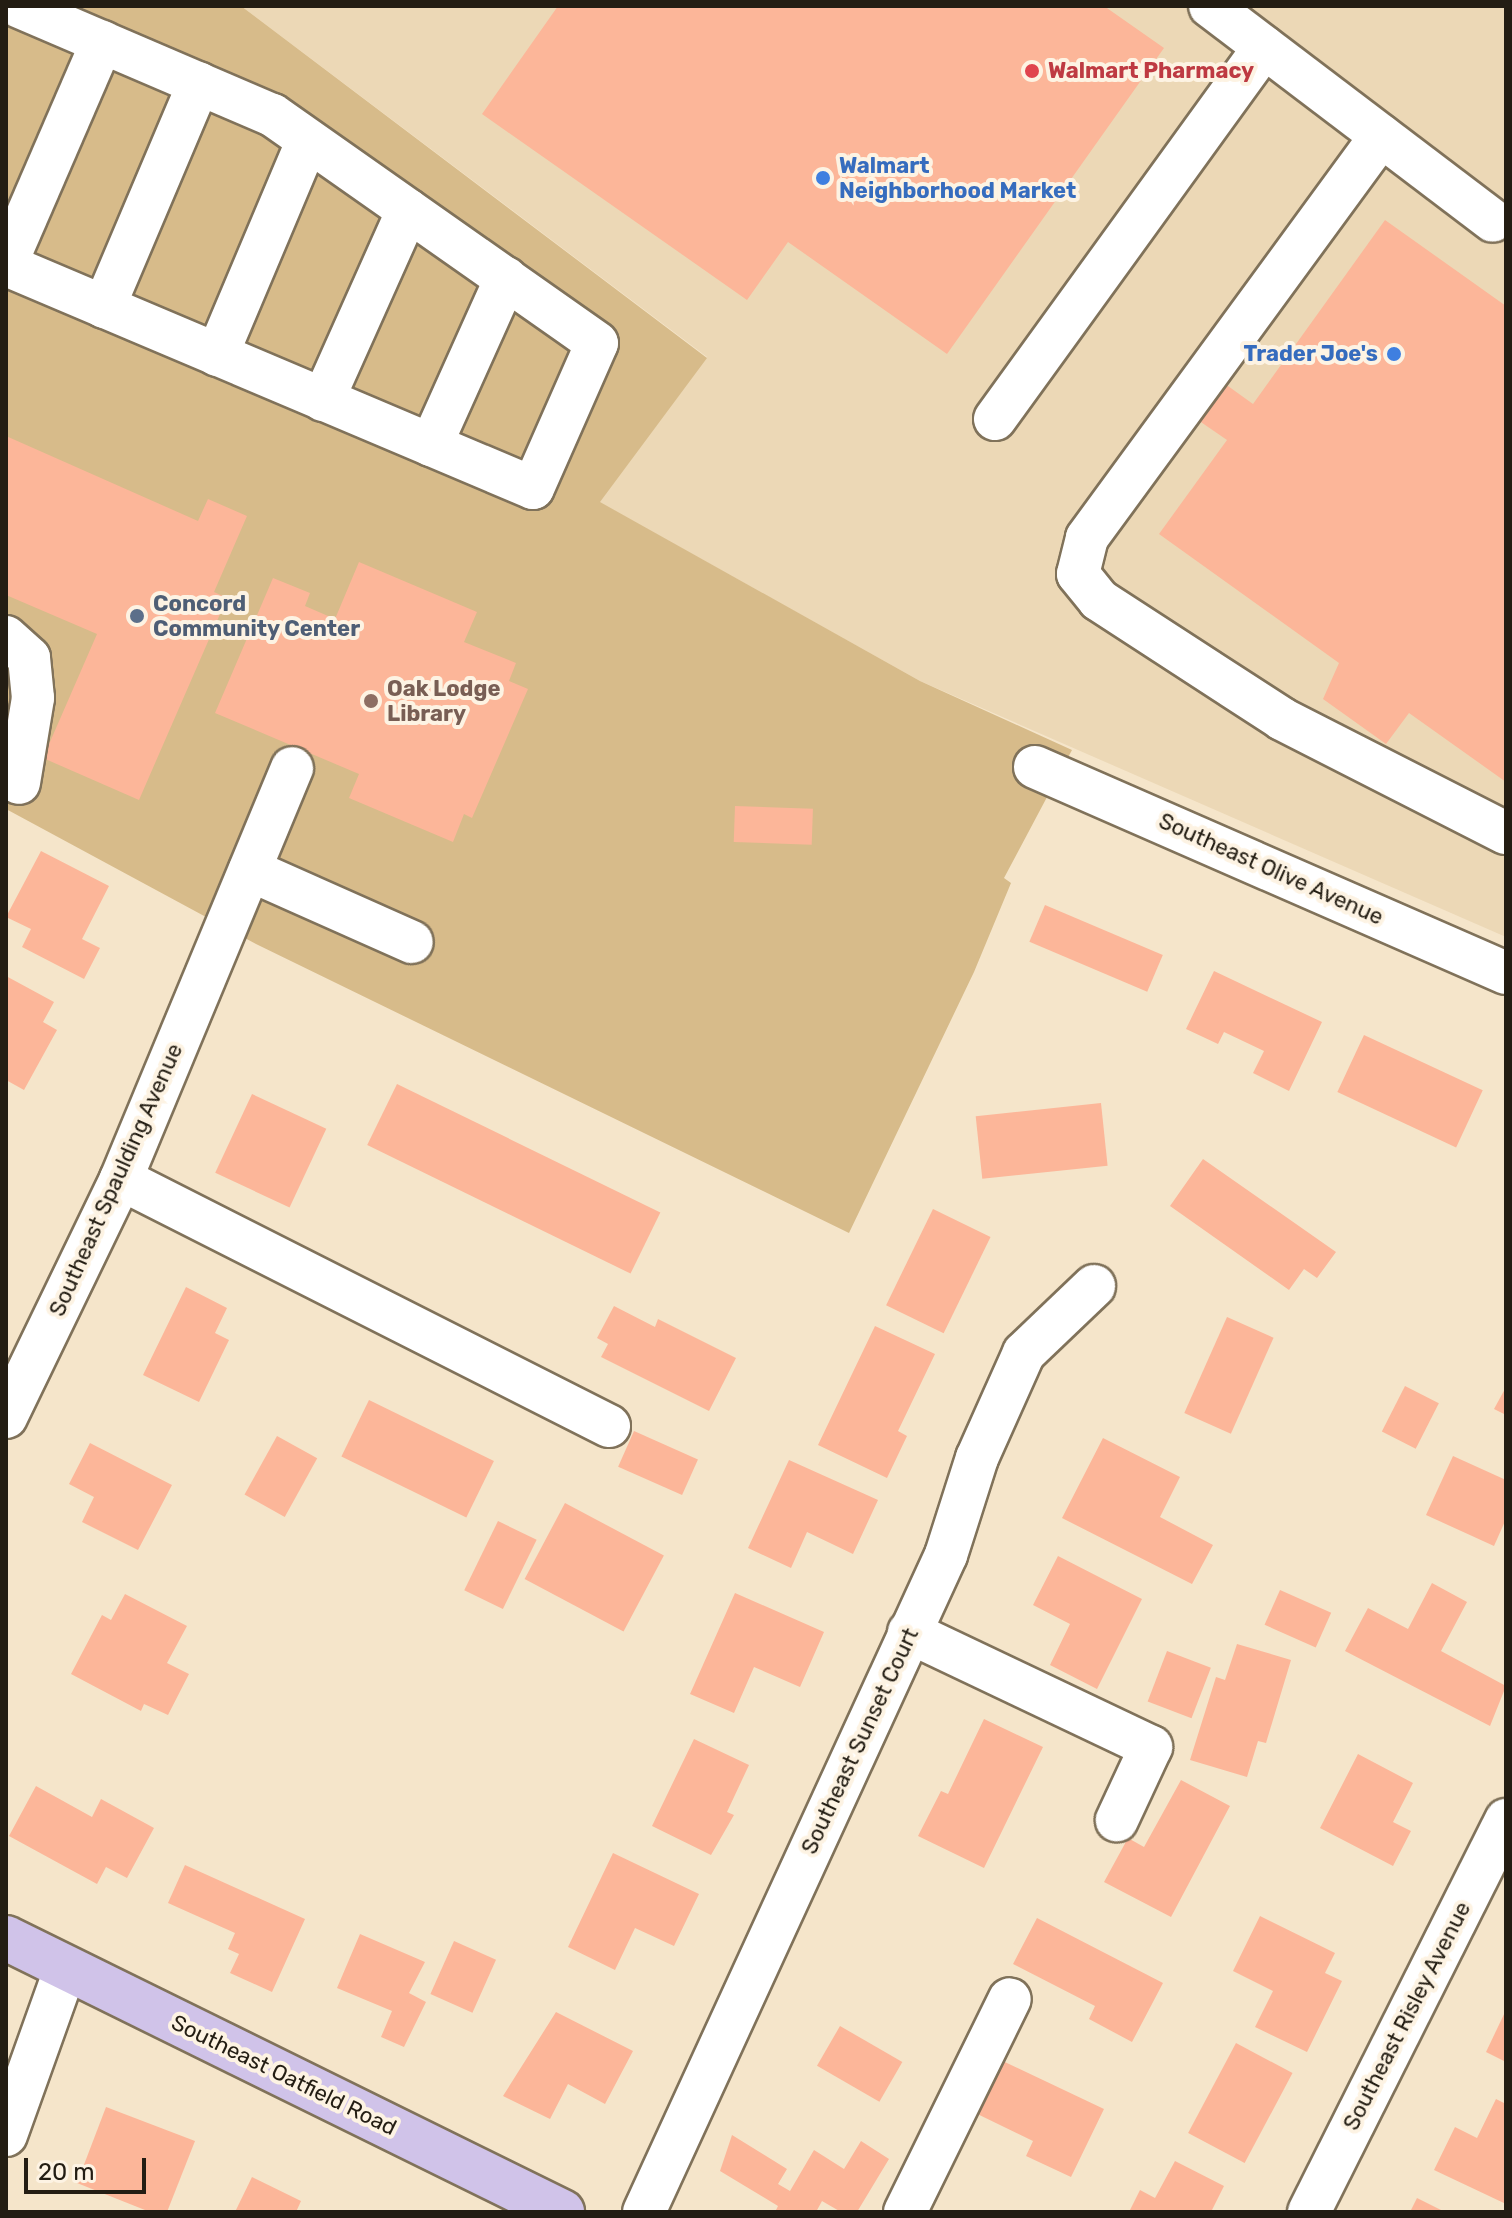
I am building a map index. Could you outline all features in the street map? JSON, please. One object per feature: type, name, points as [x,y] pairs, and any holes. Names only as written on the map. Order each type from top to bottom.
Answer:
[{"type":"main road","name":"Southeast Oatfield Road","points":[[6,1938],[562,2212]]},
{"type":"street","points":[[18,6],[199,83],[272,115],[597,343],[533,488],[6,265],[102,42]]},
{"type":"street","points":[[1210,6],[1381,136],[1502,218]]},
{"type":"street","points":[[995,419],[1264,47]]},
{"type":"street","points":[[104,307],[199,83]]},
{"type":"street","points":[[1381,136],[1087,538],[1078,574],[1099,600],[1282,719],[1506,833]]},
{"type":"street","points":[[217,355],[308,140]]},
{"type":"street","points":[[323,400],[408,210]]},
{"type":"street","points":[[431,445],[506,278]]},
{"type":"street","points":[[6,637],[29,658],[33,698],[19,783]]},
{"type":"street","name":"Southeast Olive Avenue","points":[[1035,767],[1506,973]]},
{"type":"street","name":"Southeast Spaulding Avenue","points":[[6,1417],[121,1179],[292,768]]},
{"type":"street","points":[[250,870],[412,942]]},
{"type":"street","points":[[121,1179],[609,1426]]},
{"type":"street","name":"Southeast Sunset Court","points":[[644,2212],[909,1632],[1024,1353],[1094,1286]]},
{"type":"street","points":[[909,1632],[1151,1747],[1117,1820]]},
{"type":"street","name":"Southeast Risley Avenue","points":[[1309,2212],[1506,1820]]},
{"type":"street","points":[[6,2135],[66,1967]]},
{"type":"street","points":[[905,2212],[1010,1999]]},
{"type":"shaded area","points":[[6,6],[241,6],[707,358],[600,502],[920,681],[1072,750],[1004,878],[1011,883],[974,972],[849,1233],[256,944],[6,809]]},
{"type":"shaded area","points":[[241,6],[1506,6],[1506,937],[920,681],[599,502],[707,357]]},
{"type":"building","name":"Walmart Neighborhood Market","points":[[558,6],[1104,6],[1164,48],[947,354],[788,242],[747,300],[482,114]]},
{"type":"building","points":[[1385,220],[1506,306],[1506,782],[1409,713],[1386,744],[1323,699],[1339,663],[1159,534],[1227,440],[1195,418],[1221,381],[1253,404]]},
{"type":"building","name":"Concord Community Center","points":[[6,436],[198,521],[208,499],[247,516],[214,592],[227,598],[139,800],[43,758],[97,634],[6,595]]},
{"type":"building","name":"Oak Lodge Library","points":[[359,562],[477,612],[464,642],[516,663],[509,681],[528,689],[472,818],[464,814],[453,842],[349,798],[359,774],[215,713],[273,578],[310,593],[305,606],[335,619]]},
{"type":"building","points":[[735,806],[813,809],[812,845],[734,842]]},
{"type":"building","points":[[41,851],[109,886],[82,939],[100,948],[84,979],[22,947],[31,929],[6,917]]},
{"type":"building","points":[[1045,905],[1163,955],[1147,992],[1029,942]]},
{"type":"building","points":[[1214,971],[1322,1022],[1289,1091],[1253,1073],[1264,1051],[1224,1032],[1218,1044],[1186,1029]]},
{"type":"building","points":[[6,976],[54,1002],[43,1022],[57,1030],[24,1090],[6,1080]]},
{"type":"building","points":[[1364,1035],[1483,1090],[1456,1147],[1337,1092]]},
{"type":"building","points":[[397,1084],[660,1212],[631,1274],[367,1145]]},
{"type":"building","points":[[252,1094],[326,1129],[290,1208],[215,1173]]},
{"type":"building","points":[[1101,1103],[1108,1166],[982,1179],[976,1116]]},
{"type":"building","points":[[1203,1159],[1336,1252],[1317,1278],[1304,1269],[1289,1290],[1170,1206]]},
{"type":"building","points":[[933,1209],[991,1237],[944,1333],[886,1305]]},
{"type":"building","points":[[186,1287],[227,1308],[215,1333],[229,1340],[199,1402],[143,1375]]},
{"type":"building","points":[[614,1306],[655,1327],[658,1319],[736,1358],[709,1411],[601,1357],[608,1344],[597,1338]]},
{"type":"building","points":[[1227,1317],[1274,1338],[1231,1434],[1184,1413]]},
{"type":"building","points":[[875,1326],[935,1354],[898,1431],[907,1436],[887,1478],[818,1445]]},
{"type":"building","points":[[1405,1386],[1439,1403],[1416,1449],[1382,1431]]},
{"type":"building","points":[[1506,1387],[1506,1415],[1494,1409]]},
{"type":"building","points":[[369,1400],[494,1461],[466,1518],[341,1457]]},
{"type":"building","points":[[634,1431],[698,1459],[682,1495],[618,1467]]},
{"type":"building","points":[[277,1436],[317,1458],[285,1517],[245,1495]]},
{"type":"building","points":[[1103,1438],[1180,1477],[1160,1517],[1213,1545],[1192,1584],[1062,1518]]},
{"type":"building","points":[[90,1443],[172,1485],[138,1550],[82,1522],[94,1497],[69,1484]]},
{"type":"building","points":[[1453,1456],[1506,1480],[1506,1519],[1494,1546],[1426,1515]]},
{"type":"building","points":[[789,1460],[878,1500],[853,1554],[807,1532],[791,1568],[748,1548]]},
{"type":"building","points":[[565,1503],[664,1556],[624,1632],[525,1579]]},
{"type":"building","points":[[498,1521],[537,1540],[503,1609],[464,1590]]},
{"type":"building","points":[[1058,1556],[1142,1599],[1097,1689],[1050,1665],[1070,1624],[1033,1605]]},
{"type":"building","points":[[1432,1583],[1467,1602],[1441,1651],[1506,1686],[1490,1726],[1345,1651],[1368,1608],[1408,1629]]},
{"type":"building","points":[[1280,1590],[1331,1613],[1316,1647],[1265,1625]]},
{"type":"building","points":[[735,1593],[824,1632],[800,1687],[754,1667],[734,1713],[690,1694]]},
{"type":"building","points":[[125,1594],[187,1626],[167,1663],[189,1674],[168,1715],[144,1704],[141,1711],[71,1674],[102,1615],[111,1620]]},
{"type":"building","points":[[1237,1644],[1291,1660],[1266,1743],[1258,1741],[1247,1777],[1190,1760],[1216,1677],[1225,1680]]},
{"type":"building","points":[[1167,1651],[1211,1668],[1192,1718],[1148,1701]]},
{"type":"building","points":[[984,1719],[1043,1747],[984,1868],[918,1836],[941,1791],[948,1794]]},
{"type":"building","points":[[694,1739],[749,1765],[727,1812],[734,1815],[711,1855],[652,1826]]},
{"type":"building","points":[[1358,1754],[1413,1783],[1393,1822],[1411,1831],[1393,1866],[1320,1828]]},
{"type":"building","points":[[1181,1780],[1230,1806],[1171,1917],[1104,1882],[1128,1838],[1144,1847]]},
{"type":"building","points":[[36,1786],[92,1817],[101,1799],[154,1828],[127,1878],[106,1867],[97,1884],[9,1836]]},
{"type":"building","points":[[613,1853],[699,1894],[674,1946],[635,1928],[615,1970],[568,1947]]},
{"type":"building","points":[[185,1865],[305,1919],[272,1992],[230,1973],[239,1954],[228,1949],[235,1933],[168,1903]]},
{"type":"building","points":[[1260,1916],[1335,1953],[1325,1973],[1342,1981],[1307,2052],[1255,2027],[1273,1991],[1233,1971]]},
{"type":"building","points":[[1037,1918],[1163,1983],[1132,2042],[1089,2019],[1095,2006],[1013,1964]]},
{"type":"building","points":[[360,1934],[425,1962],[409,1993],[426,2002],[404,2047],[381,2037],[392,2011],[337,1988]]},
{"type":"building","points":[[454,1941],[496,1960],[472,2013],[430,1994]]},
{"type":"building","points":[[1506,2010],[1506,2062],[1486,2052]]},
{"type":"building","points":[[556,2012],[633,2051],[605,2104],[568,2084],[550,2119],[503,2096]]},
{"type":"building","points":[[840,2026],[902,2062],[879,2102],[817,2066]]},
{"type":"building","points":[[1236,2043],[1293,2073],[1245,2163],[1188,2133]]},
{"type":"building","points":[[990,2055],[1104,2109],[1071,2177],[1026,2156],[1033,2141],[965,2108]]},
{"type":"building","points":[[1496,2099],[1506,2104],[1506,2204],[1434,2170],[1455,2127],[1477,2138]]},
{"type":"building","points":[[106,2107],[195,2141],[167,2212],[150,2212],[77,2183]]},
{"type":"building","points":[[732,2135],[787,2169],[778,2184],[790,2191],[814,2150],[844,2169],[861,2141],[889,2159],[857,2212],[841,2212],[822,2201],[816,2212],[775,2212],[778,2206],[720,2171]]},
{"type":"building","points":[[1175,2161],[1224,2186],[1211,2212],[1129,2212],[1140,2190],[1155,2198]]},
{"type":"building","points":[[252,2177],[301,2201],[296,2212],[235,2212]]},
{"type":"building","points":[[1417,2198],[1445,2212],[1410,2212]]},
{"type":"place","name":"Walmart Pharmacy","points":[[1032,71]]},
{"type":"place","name":"Walmart Neighborhood Market","points":[[823,178]]},
{"type":"place","name":"Trader Joe's","points":[[1394,354]]},
{"type":"place","name":"Concord Community Center","points":[[137,616]]},
{"type":"place","name":"Oak Lodge Library","points":[[371,701]]}]
